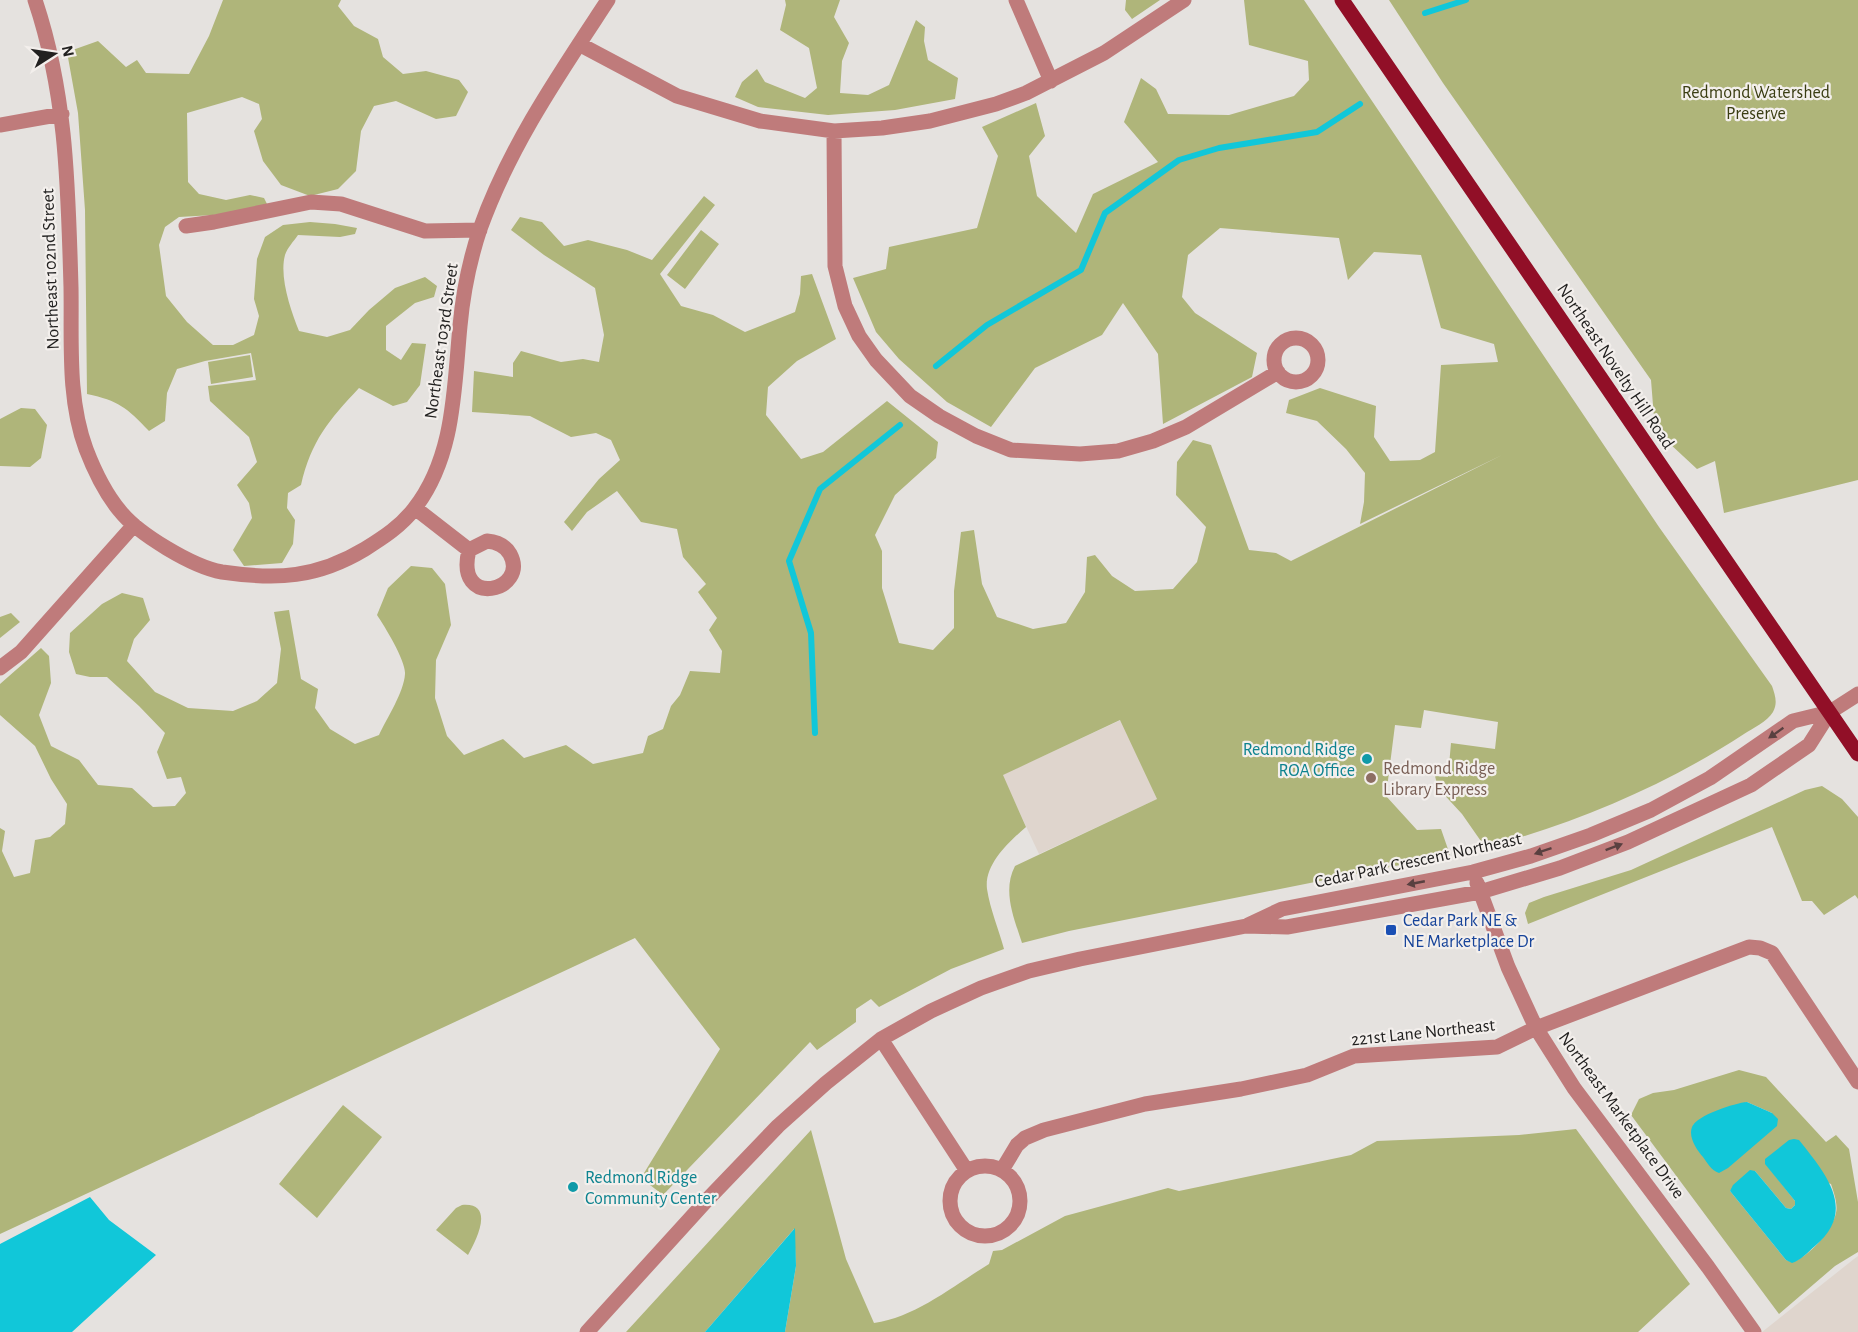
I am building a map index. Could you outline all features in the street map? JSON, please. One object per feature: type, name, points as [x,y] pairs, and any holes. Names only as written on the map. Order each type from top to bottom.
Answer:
[{"type":"main road","name":"Northeast Novelty Hill Road","points":[[1342,0],[1858,754]]},
{"type":"street","name":"Northeast 102nd Street","points":[[35,0],[54,62],[62,114],[69,199],[73,380],[76,414],[86,450],[99,477],[120,511],[134,525]]},
{"type":"street","name":"Northeast 103rd Street","points":[[134,525],[170,550],[194,563],[214,570],[246,575],[279,576],[307,573],[342,563],[398,527],[415,508],[436,470],[447,434],[454,401],[460,321],[470,265],[480,230],[526,126],[608,0]]},
{"type":"street","points":[[1016,0],[1051,81]]},
{"type":"street","points":[[579,44],[677,96],[760,121],[834,131],[882,128],[930,121],[996,104],[1051,81],[1104,53],[1184,0]]},
{"type":"street","points":[[0,125],[62,114]]},
{"type":"street","points":[[834,131],[835,266],[845,306],[859,336],[876,360],[910,396],[939,416],[975,436],[1011,450],[1080,454],[1118,452],[1186,427],[1278,372]]},
{"type":"street","points":[[186,226],[310,202],[341,204],[425,231],[480,230]]},
{"type":"street","points":[[415,508],[469,550]]},
{"type":"street","points":[[0,668],[21,652],[134,525]]},
{"type":"street","points":[[1830,712],[1858,694]]},
{"type":"street","name":"Cedar Park Crescent Northeast","points":[[1246,926],[1282,909],[1473,872],[1531,856],[1651,810],[1710,778],[1793,721],[1830,712]]},
{"type":"street","name":"Cedar Park Crescent Northeast","points":[[588,1332],[707,1200],[778,1126],[826,1083],[881,1039],[955,999],[1029,971],[1080,958],[1246,926],[1287,927],[1480,892],[1560,868],[1628,842],[1751,785],[1809,745],[1830,712]]},
{"type":"street","name":"Northeast Marketplace Drive","points":[[1473,872],[1508,967],[1536,1028],[1574,1088],[1754,1332]]},
{"type":"street","name":"221st Lane Northeast","points":[[1002,1170],[1017,1145],[1024,1138],[1044,1130],[1145,1104],[1241,1089],[1306,1075],[1354,1056],[1497,1047],[1536,1028],[1749,946],[1772,953],[1858,1082]]},
{"type":"street","points":[[881,1039],[967,1171]]},
{"type":"street","points":[[979,1166],[991,1166],[1002,1170],[1012,1178],[1021,1200],[1014,1223],[1005,1231],[994,1236],[983,1237],[972,1234],[955,1220],[951,1210],[952,1187],[967,1171],[979,1166]]},
{"type":"shaded area","points":[[1121,720],[1157,799],[1039,854],[1002,775]]},
{"type":"shaded area","points":[[1858,1256],[1858,1332],[1762,1332],[1854,1259]]},
{"type":"green space","points":[[223,0],[341,0],[338,6],[354,26],[378,39],[383,57],[403,74],[426,71],[459,80],[468,92],[456,116],[436,119],[396,101],[374,106],[361,131],[356,171],[338,189],[310,196],[281,185],[263,161],[254,131],[262,119],[259,104],[242,97],[187,113],[188,182],[199,194],[226,200],[250,195],[264,198],[268,206],[214,215],[179,217],[165,227],[159,245],[166,296],[187,322],[213,345],[233,345],[254,335],[259,316],[254,299],[257,259],[265,237],[283,225],[310,222],[357,228],[355,234],[340,237],[298,235],[287,250],[284,264],[285,283],[289,304],[299,331],[327,337],[350,330],[395,288],[425,277],[437,286],[434,297],[415,303],[386,326],[386,350],[401,360],[412,343],[426,344],[420,385],[407,402],[393,406],[359,388],[339,410],[316,443],[301,485],[288,493],[287,508],[295,520],[293,544],[282,563],[244,566],[233,550],[252,518],[249,503],[237,485],[257,462],[249,437],[210,401],[208,386],[256,380],[251,353],[205,361],[177,369],[167,393],[165,421],[149,431],[115,402],[87,394],[85,210],[78,113],[67,52],[98,41],[126,67],[137,60],[146,73],[189,74],[209,36]]},
{"type":"green space","points":[[785,0],[840,0],[834,17],[849,43],[842,61],[840,93],[868,95],[889,85],[916,20],[925,27],[924,41],[928,60],[958,78],[955,99],[895,110],[828,115],[758,107],[735,97],[742,82],[757,69],[765,82],[805,98],[817,88],[809,48],[780,30],[786,5]]},
{"type":"green space","points":[[1126,0],[1160,0],[1132,19],[1125,10]]},
{"type":"green space","points":[[1244,0],[1304,0],[1659,527],[1772,686],[1775,705],[1767,719],[1684,770],[1619,801],[1552,827],[1485,847],[1462,814],[1438,788],[1435,776],[1448,777],[1451,743],[1495,749],[1498,722],[1424,710],[1421,728],[1395,725],[1386,796],[1417,830],[1441,829],[1450,855],[1069,931],[1022,943],[1009,895],[1011,875],[1015,866],[1157,799],[1120,720],[1003,775],[1026,827],[999,854],[987,880],[990,904],[1004,949],[951,969],[879,1007],[871,999],[856,1009],[856,1022],[817,1050],[810,1042],[663,1195],[641,1178],[720,1049],[635,938],[0,1234],[0,828],[5,831],[2,851],[14,877],[30,873],[35,840],[50,837],[65,824],[67,804],[51,779],[35,746],[0,715],[0,684],[41,648],[49,656],[51,683],[39,715],[51,746],[79,760],[98,785],[132,788],[153,807],[175,806],[186,793],[181,777],[167,779],[157,752],[165,733],[107,677],[76,674],[69,652],[70,633],[102,604],[122,593],[143,598],[150,620],[134,639],[127,661],[155,692],[188,708],[233,711],[257,701],[277,683],[281,649],[274,612],[289,610],[301,679],[318,689],[315,708],[330,729],[355,744],[379,735],[402,689],[405,674],[402,661],[377,615],[388,588],[411,566],[432,568],[445,584],[451,625],[436,660],[435,698],[447,736],[464,755],[503,739],[524,758],[566,745],[593,764],[643,753],[648,736],[663,729],[671,706],[680,695],[690,671],[720,673],[722,651],[709,630],[717,618],[698,592],[706,584],[683,557],[677,529],[641,522],[617,491],[587,512],[572,531],[564,522],[599,479],[620,460],[611,440],[596,433],[571,437],[530,416],[472,412],[474,371],[513,377],[513,363],[521,351],[561,362],[583,359],[599,362],[604,335],[595,288],[544,255],[511,230],[520,217],[542,222],[564,246],[588,240],[627,250],[652,260],[704,196],[715,205],[660,274],[681,306],[713,315],[745,332],[795,312],[800,294],[801,276],[812,274],[836,339],[797,361],[768,387],[766,415],[801,459],[823,452],[887,401],[938,442],[936,458],[895,495],[875,535],[882,551],[882,588],[899,643],[933,650],[954,628],[954,591],[961,532],[974,530],[982,584],[997,617],[1033,629],[1066,623],[1085,592],[1087,557],[1095,555],[1112,576],[1135,591],[1173,589],[1197,562],[1206,527],[1176,495],[1177,462],[1193,440],[1211,445],[1249,550],[1276,553],[1291,561],[1502,455],[1360,524],[1364,502],[1365,473],[1346,449],[1317,421],[1286,413],[1289,400],[1320,388],[1376,406],[1374,437],[1390,461],[1420,460],[1435,452],[1441,365],[1498,362],[1494,344],[1441,328],[1421,255],[1374,252],[1348,280],[1339,238],[1220,228],[1188,255],[1182,297],[1195,313],[1257,353],[1252,377],[1163,424],[1158,354],[1123,303],[1102,335],[1035,368],[991,427],[947,402],[899,359],[876,332],[853,278],[886,269],[889,247],[977,228],[998,156],[982,127],[1036,103],[1045,136],[1029,156],[1037,196],[1076,233],[1093,194],[1158,162],[1124,122],[1141,78],[1156,89],[1168,114],[1229,115],[1294,96],[1309,80],[1308,61],[1249,45]]},
{"type":"green space","name":"Redmond Watershed Preserve","points":[[1389,0],[1858,0],[1858,480],[1724,513],[1715,461],[1697,469],[1655,430],[1651,380],[1443,83]]},
{"type":"green space","points":[[701,230],[719,244],[685,289],[667,275]]},
{"type":"green space","points":[[250,355],[253,377],[211,384],[208,362]]},
{"type":"green space","points":[[21,408],[35,409],[47,425],[41,458],[30,467],[0,466],[0,419]]},
{"type":"green space","points":[[11,613],[20,622],[0,638],[0,617]]},
{"type":"green space","points":[[1822,786],[1842,799],[1858,817],[1858,899],[1855,895],[1824,915],[1812,901],[1802,901],[1772,827],[1528,924],[1525,913],[1529,903],[1631,870],[1805,790]]},
{"type":"green space","points":[[1739,1070],[1766,1077],[1826,1142],[1836,1135],[1849,1149],[1858,1202],[1858,1252],[1835,1266],[1779,1314],[1631,1115],[1639,1099],[1653,1093],[1674,1090]],"holes":[[[1747,1102],[1772,1113],[1693,1138],[1693,1125]],[[1766,1164],[1831,1184],[1834,1195],[1836,1213],[1830,1228],[1812,1249],[1792,1262],[1786,1260],[1730,1191],[1755,1171],[1786,1208],[1791,1209],[1795,1201]]]},
{"type":"green space","points":[[343,1105],[382,1137],[317,1218],[279,1184]]},
{"type":"green space","points":[[1576,1129],[1690,1284],[1638,1332],[785,1332],[796,1266],[794,1229],[705,1332],[626,1332],[811,1130],[846,1259],[874,1323],[890,1320],[934,1300],[989,1264],[993,1251],[1002,1250],[1065,1216],[1168,1188],[1179,1191],[1351,1155],[1377,1141],[1519,1135]]},
{"type":"green space","points":[[462,1205],[472,1206],[481,1216],[479,1232],[468,1255],[436,1230],[456,1208]]},
{"type":"water","points":[[1747,1102],[1772,1113],[1778,1119],[1777,1126],[1719,1173],[1710,1166],[1696,1147],[1691,1135],[1692,1127],[1708,1114]]},
{"type":"water","points":[[1789,1140],[1799,1140],[1819,1165],[1833,1192],[1836,1205],[1834,1219],[1828,1232],[1804,1256],[1792,1263],[1786,1260],[1730,1191],[1733,1185],[1750,1170],[1755,1171],[1786,1208],[1791,1209],[1795,1201],[1765,1164],[1765,1159]]},
{"type":"water","points":[[90,1197],[109,1220],[156,1255],[72,1332],[0,1332],[0,1244]]},
{"type":"water","points":[[795,1228],[796,1266],[785,1332],[705,1332]]},
{"type":"waterway","points":[[1425,13],[1466,0]]},
{"type":"waterway","points":[[936,366],[987,325],[1081,270],[1105,213],[1179,160],[1219,148],[1317,132],[1360,104]]},
{"type":"waterway","points":[[815,733],[811,633],[789,561],[820,489],[900,425]]},
{"type":"place","name":"Redmond Ridge ROA Office","points":[[1367,759]]},
{"type":"place","name":"Redmond Ridge Library Express","points":[[1371,778]]},
{"type":"place","name":"Cedar Park NE & NE Marketplace Dr","points":[[1391,930]]},
{"type":"place","name":"Redmond Ridge Community Center","points":[[573,1187]]}]
